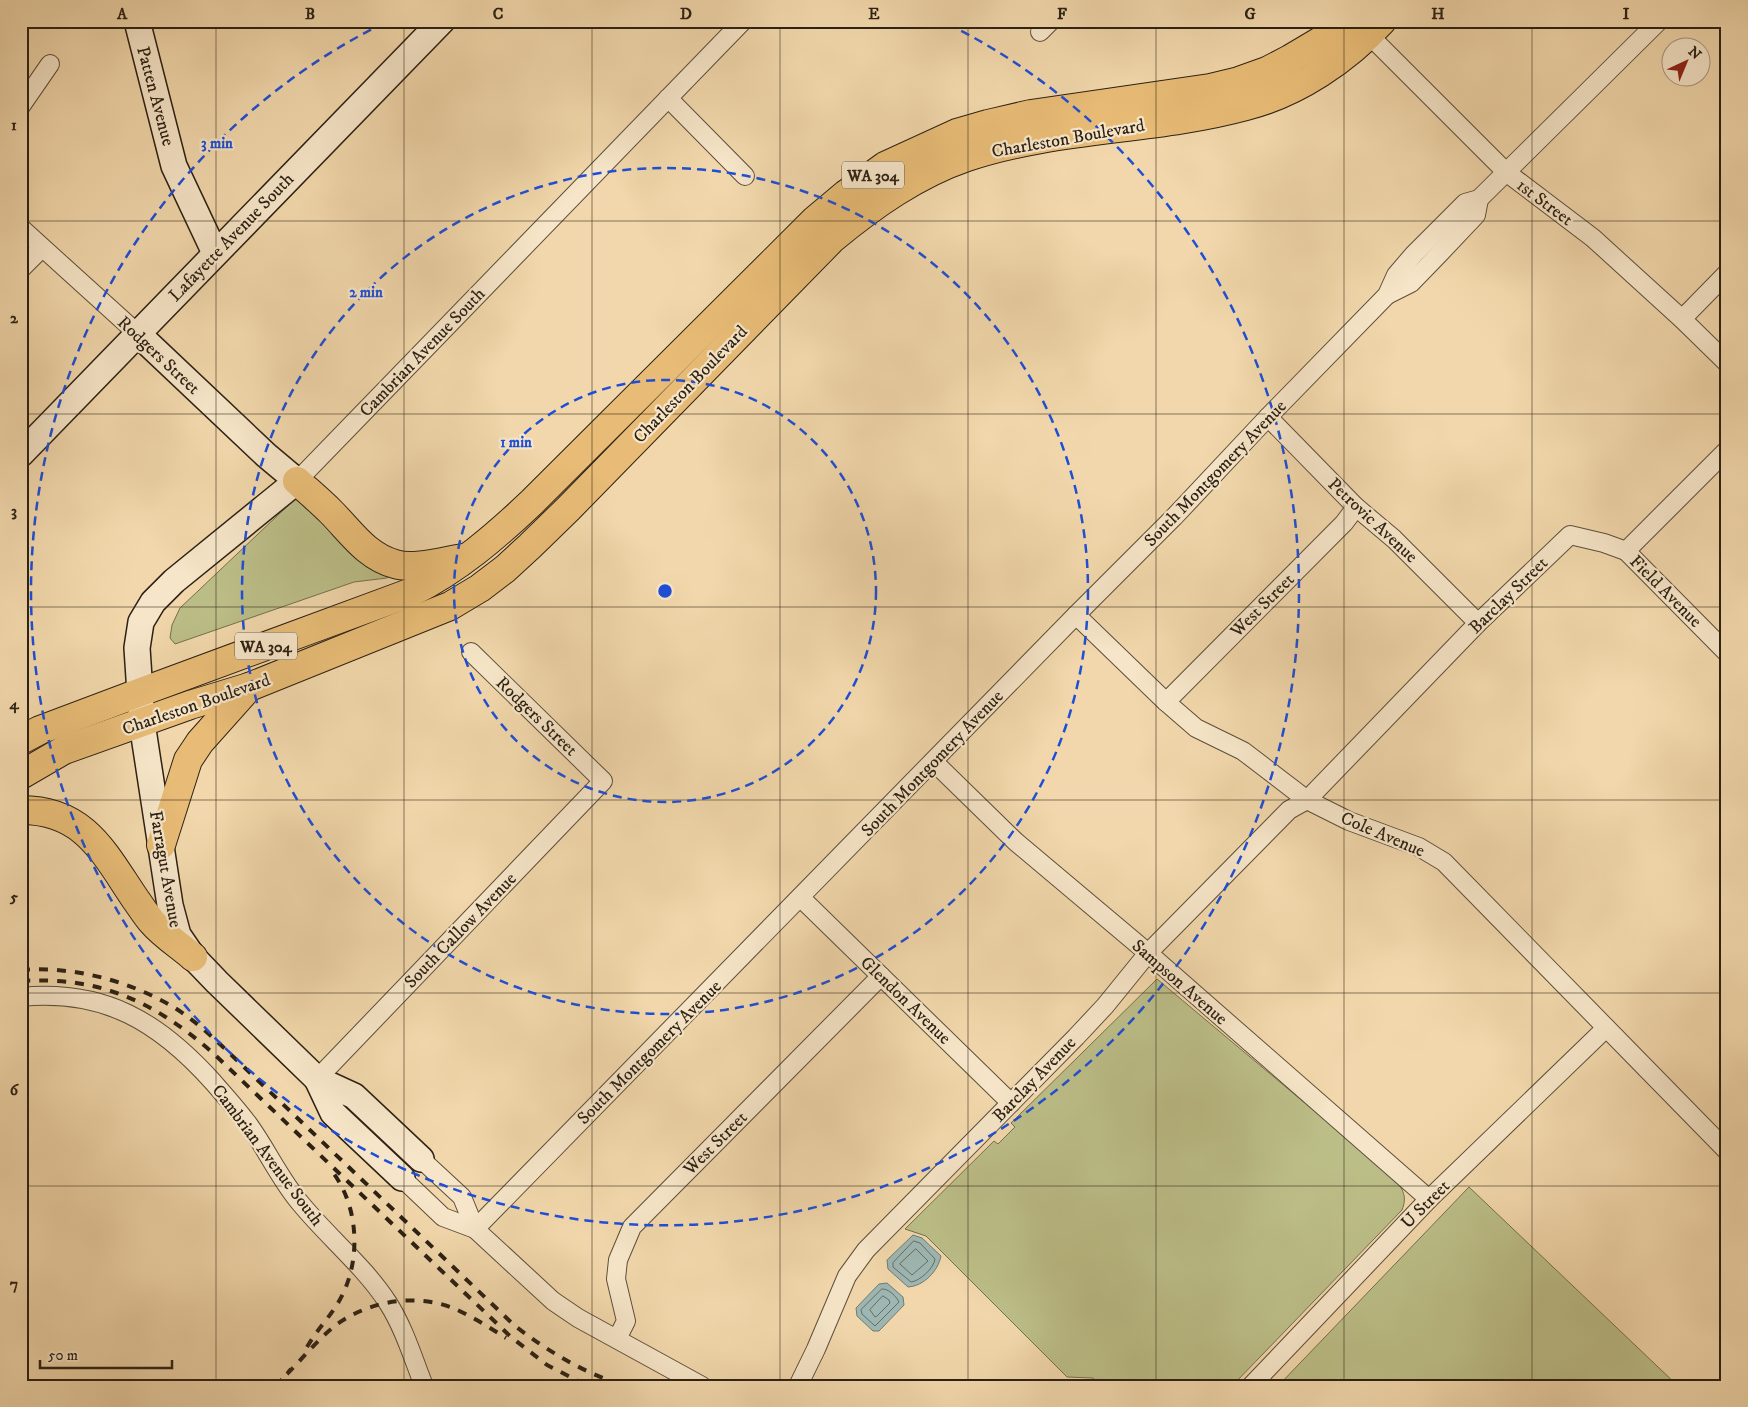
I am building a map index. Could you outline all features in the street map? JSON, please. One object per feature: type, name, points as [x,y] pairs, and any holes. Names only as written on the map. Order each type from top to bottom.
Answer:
[{"type":"highway","name":"Charleston Boulevard","points":[[21,740],[40,730],[412,592],[435,580],[470,557],[532,502],[815,220],[846,194],[885,166],[957,133],[988,124],[1032,114],[1210,88],[1239,81],[1267,71],[1290,59],[1322,40],[1344,21]]},
{"type":"highway","name":"Charleston Boulevard","points":[[21,775],[64,750],[190,705],[249,687],[450,606],[480,588],[505,569],[568,509],[832,239],[862,214],[899,189],[958,161],[995,149],[1036,140],[1143,125],[1247,106],[1275,96],[1302,83],[1337,62],[1375,28]]},
{"type":"highway","points":[[297,481],[325,506],[362,546],[375,556],[396,565],[414,565],[470,557]]},
{"type":"highway","points":[[161,845],[188,760],[200,742],[249,687]]},
{"type":"highway","points":[[21,810],[38,810],[62,816],[78,826],[94,840],[152,922],[193,957]]},
{"type":"street","name":"Patten Avenue","points":[[136,21],[174,166],[215,253]]},
{"type":"street","name":"Lafayette Avenue South","points":[[21,454],[442,21]]},
{"type":"street","name":"Cambrian Avenue South","points":[[141,692],[137,648],[141,622],[153,602],[174,580],[297,481],[743,21]]},
{"type":"street","name":"South Montgomery Avenue","points":[[475,1229],[1174,517],[1387,295],[1396,275],[1419,249],[1465,203],[1479,199],[1659,21]]},
{"type":"street","name":"1st Street","points":[[1375,28],[1506,172],[1593,238],[1727,363]]},
{"type":"street","points":[[21,106],[50,64]]},
{"type":"street","points":[[668,98],[745,176]]},
{"type":"street","name":"Rodgers Street","points":[[21,228],[138,334],[266,455],[297,481]]},
{"type":"street","points":[[21,268],[42,248]]},
{"type":"street","points":[[1682,319],[1727,273]]},
{"type":"street","name":"Petrovic Avenue","points":[[1268,417],[1356,507],[1394,539],[1478,623]]},
{"type":"street","points":[[1626,551],[1727,450]]},
{"type":"street","name":"West Street","points":[[1166,702],[1344,523],[1356,507]]},
{"type":"street","name":"Barclay Street","points":[[1307,800],[1478,623],[1570,535],[1604,543],[1626,551]]},
{"type":"street","name":"Field Avenue","points":[[1626,551],[1727,653]]},
{"type":"street","name":"Cole Avenue","points":[[1076,615],[1166,702],[1196,728],[1243,751],[1307,800],[1350,822],[1419,847],[1444,862],[1727,1151]]},
{"type":"street","name":"Rodgers Street","points":[[471,652],[603,781]]},
{"type":"street","name":"Farragut Avenue","points":[[141,692],[142,723],[170,905],[178,935],[193,957],[317,1079],[354,1096],[462,1198],[475,1229]]},
{"type":"street","name":"Sampson Avenue","points":[[934,762],[1016,842],[1148,953],[1429,1199]]},
{"type":"street","name":"South Callow Avenue","points":[[317,1079],[603,781]]},
{"type":"street","name":"Barclay Avenue","points":[[798,1386],[847,1276],[866,1250],[1104,1006],[1148,953],[1289,810],[1307,800]]},
{"type":"street","name":"Glendon Avenue","points":[[800,898],[1011,1102]]},
{"type":"street","name":"West Street","points":[[617,1339],[626,1321],[616,1279],[618,1260],[632,1227],[881,976]]},
{"type":"street","name":"Cambrian Avenue South","points":[[21,996],[72,998],[96,1002],[122,1010],[164,1035],[192,1058],[248,1124],[300,1203],[372,1281],[388,1303],[396,1317],[424,1386]]},
{"type":"street","name":"U Street","points":[[1251,1386],[1429,1199],[1606,1028]]},
{"type":"street","name":"Farragut Avenue","points":[[317,1079],[333,1113],[443,1216],[475,1229],[553,1302],[578,1318],[702,1386]]},
{"type":"green space","points":[[295,499],[304,501],[391,575],[387,578],[354,582],[175,644],[170,638],[172,625],[180,608]]},
{"type":"green space","points":[[1157,979],[1392,1176],[1401,1188],[1404,1196],[1402,1210],[1232,1386],[1101,1386],[1093,1378],[1067,1377],[926,1236],[905,1229],[994,1141],[998,1144],[1015,1127],[1011,1123]]},
{"type":"green space","points":[[1469,1187],[1678,1386],[1278,1386]]},
{"type":"water","points":[[913,1235],[922,1238],[941,1256],[937,1267],[925,1281],[908,1287],[888,1269],[887,1260]]},
{"type":"water","points":[[887,1283],[903,1297],[904,1305],[879,1331],[873,1331],[857,1316],[856,1308],[879,1284]]},
{"type":"railway","points":[[21,970],[60,970],[117,982],[153,996],[184,1014],[204,1029],[515,1326],[567,1361],[595,1375],[625,1386]]},
{"type":"railway","points":[[21,981],[76,983],[101,988],[148,1006],[170,1020],[213,1053],[511,1337],[547,1365],[588,1386]]},
{"type":"railway","points":[[307,1347],[338,1303],[351,1272],[354,1255],[353,1221],[349,1204],[343,1188],[334,1174]]},
{"type":"railway","points":[[287,1374],[336,1325],[363,1310],[392,1302],[408,1300],[438,1303],[453,1308],[506,1338]]},
{"type":"railway","points":[[276,1386],[291,1369]]}]
